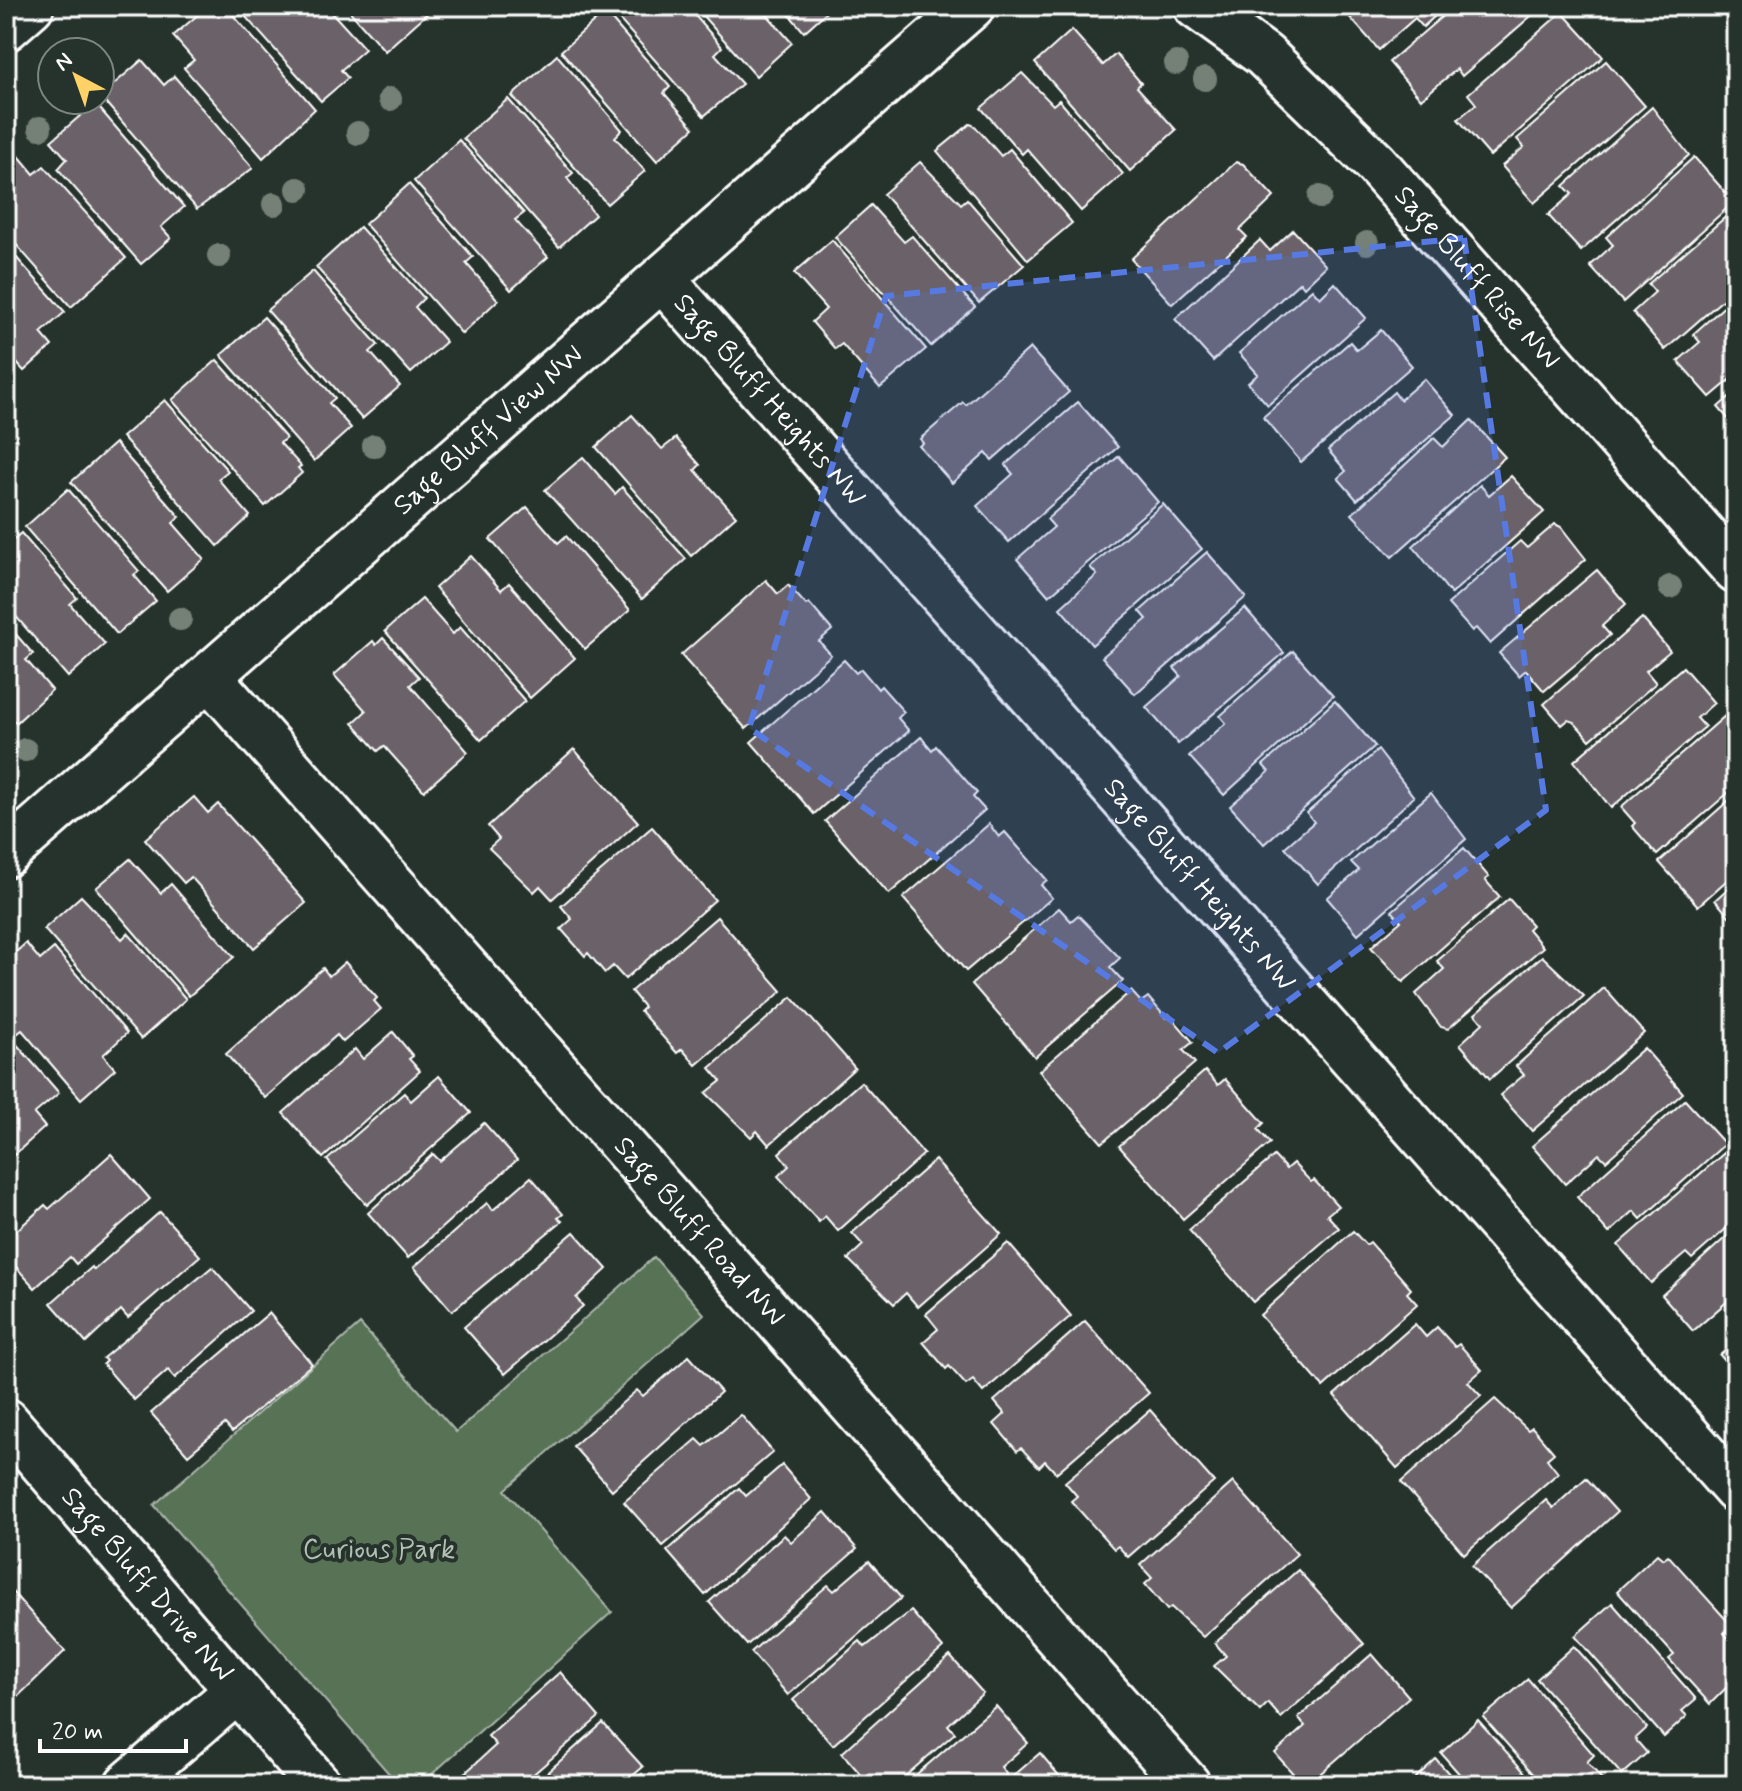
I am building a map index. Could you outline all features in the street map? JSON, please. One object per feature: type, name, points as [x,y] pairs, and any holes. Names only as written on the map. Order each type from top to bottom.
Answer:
[{"type":"street","points":[[6,28],[31,6]]},
{"type":"street","name":"Sage Bluff View NW","points":[[6,854],[972,6]]},
{"type":"street","name":"Sage Bluff Rise NW","points":[[1196,6],[1264,55],[1376,164],[1736,571]]},
{"type":"street","name":"Sage Bluff Heights NW","points":[[662,279],[1736,1490]]},
{"type":"street","name":"Sage Bluff Road NW","points":[[209,677],[1188,1785]]},
{"type":"street","name":"Sage Bluff Drive NW","points":[[6,1421],[319,1785]]},
{"type":"street","points":[[127,1785],[236,1692]]},
{"type":"highlighted area","points":[[1464,238],[1546,810],[1218,1053],[749,728],[886,296]]},
{"type":"green space","name":"Curious Park","points":[[654,1257],[704,1314],[505,1490],[612,1612],[420,1785],[399,1785],[154,1505],[360,1324],[456,1432]]},
{"type":"building","points":[[208,6],[227,8],[315,109],[263,158],[184,68],[194,60],[173,36]]},
{"type":"building","points":[[236,6],[326,6],[365,49],[341,70],[348,78],[321,101]]},
{"type":"building","points":[[345,6],[425,6],[430,11],[385,51]]},
{"type":"building","points":[[614,6],[687,6],[722,47],[715,54],[742,84],[704,116],[610,9]]},
{"type":"building","points":[[694,6],[770,6],[764,11],[792,43],[756,76]]},
{"type":"building","points":[[782,6],[833,6],[804,32]]},
{"type":"building","points":[[1356,6],[1446,6],[1423,27],[1415,18],[1379,50],[1347,14]]},
{"type":"building","points":[[1454,6],[1534,6],[1538,10],[1462,76],[1457,69],[1421,99],[1389,62]]},
{"type":"building","points":[[605,12],[670,87],[664,93],[694,128],[657,161],[561,51]]},
{"type":"building","points":[[1562,12],[1603,57],[1490,156],[1458,119],[1476,104],[1468,94]]},
{"type":"building","points":[[1072,30],[1103,65],[1116,54],[1141,83],[1137,87],[1176,130],[1130,171],[1035,63]]},
{"type":"building","points":[[557,55],[622,130],[615,137],[645,171],[607,204],[512,96]]},
{"type":"building","points":[[142,60],[164,85],[174,76],[253,168],[197,209],[116,115],[116,82]]},
{"type":"building","points":[[1606,61],[1645,106],[1534,203],[1502,166],[1524,147],[1517,139]]},
{"type":"building","points":[[1022,73],[1053,105],[1059,100],[1123,174],[1081,211],[1027,149],[1022,154],[981,108]]},
{"type":"building","points":[[508,99],[573,173],[567,178],[595,215],[559,247],[463,138]]},
{"type":"building","points":[[1652,107],[1689,155],[1581,251],[1548,215],[1572,194],[1564,186]]},
{"type":"building","points":[[80,116],[106,116],[184,207],[161,227],[171,238],[141,264],[58,169],[67,159],[51,141]]},
{"type":"building","points":[[970,124],[1001,156],[1010,149],[1072,223],[1028,260],[937,151]]},
{"type":"building","points":[[459,140],[524,213],[515,220],[548,257],[511,290],[414,181]]},
{"type":"building","points":[[19,156],[34,174],[44,166],[126,258],[71,307],[6,233],[6,168]]},
{"type":"building","points":[[1694,157],[1734,202],[1623,302],[1590,266],[1613,245],[1606,237]]},
{"type":"building","points":[[920,162],[961,204],[967,199],[1024,265],[979,303],[883,194]]},
{"type":"building","points":[[1236,162],[1243,164],[1274,197],[1240,230],[1247,237],[1172,304],[1131,259]]},
{"type":"building","points":[[409,184],[473,257],[466,263],[498,300],[462,334],[365,224]]},
{"type":"building","points":[[871,205],[904,242],[912,236],[975,307],[931,346],[835,237]]},
{"type":"building","points":[[1736,208],[1736,288],[1665,350],[1633,312],[1655,292],[1648,284]]},
{"type":"building","points":[[360,227],[424,298],[415,307],[446,342],[411,373],[316,267]]},
{"type":"building","points":[[1293,230],[1326,266],[1304,287],[1300,282],[1213,361],[1175,319],[1260,240],[1270,251]]},
{"type":"building","points":[[832,240],[926,349],[880,388],[842,344],[835,349],[812,322],[826,309],[794,273]]},
{"type":"building","points":[[6,246],[65,312],[41,333],[52,346],[24,371],[6,351]]},
{"type":"building","points":[[313,271],[378,345],[370,352],[400,386],[362,419],[267,310]]},
{"type":"building","points":[[1335,283],[1366,318],[1268,405],[1248,383],[1258,374],[1239,353],[1312,289],[1320,298]]},
{"type":"building","points":[[1736,296],[1736,375],[1710,397],[1678,361],[1700,342],[1693,334]]},
{"type":"building","points":[[264,317],[335,398],[329,403],[351,428],[314,461],[221,355]]},
{"type":"building","points":[[1381,330],[1412,366],[1301,462],[1263,417],[1350,342],[1357,350]]},
{"type":"building","points":[[1030,348],[1069,392],[992,460],[986,453],[952,483],[919,446],[923,443],[920,439],[963,402],[966,405]]},
{"type":"building","points":[[217,360],[286,438],[280,443],[301,466],[298,468],[302,473],[265,506],[172,400]]},
{"type":"building","points":[[1424,379],[1455,415],[1357,500],[1338,478],[1346,471],[1328,450],[1394,392],[1400,400]]},
{"type":"building","points":[[1736,391],[1736,428],[1718,407]]},
{"type":"building","points":[[165,400],[228,471],[218,479],[250,516],[218,546],[122,437]]},
{"type":"building","points":[[1078,402],[1118,447],[1009,542],[977,506],[1013,474],[1005,465]]},
{"type":"building","points":[[632,415],[662,449],[676,438],[700,465],[695,470],[736,516],[691,556],[596,447]]},
{"type":"building","points":[[1471,420],[1505,457],[1392,557],[1352,514],[1434,438],[1443,447]]},
{"type":"building","points":[[115,443],[180,517],[173,523],[204,559],[167,591],[71,482]]},
{"type":"building","points":[[1119,456],[1158,502],[1049,596],[1017,559],[1054,527],[1047,519]]},
{"type":"building","points":[[583,457],[615,494],[622,487],[686,559],[642,599],[545,490]]},
{"type":"building","points":[[1511,476],[1544,512],[1451,594],[1413,546],[1480,485],[1489,495]]},
{"type":"building","points":[[68,489],[139,571],[134,575],[156,601],[117,634],[25,527]]},
{"type":"building","points":[[1163,504],[1202,549],[1092,645],[1060,608],[1097,575],[1090,567]]},
{"type":"building","points":[[527,507],[558,543],[566,536],[630,610],[585,649],[490,539]]},
{"type":"building","points":[[1555,524],[1561,527],[1586,559],[1490,644],[1476,628],[1472,631],[1448,604],[1520,541],[1527,548]]},
{"type":"building","points":[[21,533],[77,598],[70,604],[105,644],[68,677],[6,605],[6,546]]},
{"type":"building","points":[[1207,552],[1246,597],[1135,694],[1102,657],[1147,619],[1140,611]]},
{"type":"building","points":[[471,556],[501,590],[509,583],[575,658],[530,698],[435,588]]},
{"type":"building","points":[[1597,570],[1626,604],[1602,626],[1610,635],[1544,691],[1526,670],[1519,676],[1499,653]]},
{"type":"building","points":[[766,580],[778,594],[788,585],[806,605],[809,603],[832,630],[819,641],[831,655],[746,729],[681,655]]},
{"type":"building","points":[[422,599],[453,634],[460,627],[525,701],[481,740],[385,631]]},
{"type":"building","points":[[1245,608],[1284,653],[1178,744],[1146,707],[1181,676],[1174,668]]},
{"type":"building","points":[[1642,618],[1670,651],[1646,671],[1656,683],[1590,740],[1574,722],[1568,720],[1562,725],[1544,704]]},
{"type":"building","points":[[6,623],[33,654],[26,660],[52,690],[16,723],[6,713]]},
{"type":"building","points":[[383,638],[419,677],[410,685],[468,752],[424,791],[384,746],[378,751],[353,723],[366,711],[334,675],[373,641],[376,645]]},
{"type":"building","points":[[1293,651],[1333,696],[1224,795],[1189,756],[1226,723],[1220,716]]},
{"type":"building","points":[[844,660],[856,673],[861,669],[878,689],[881,686],[904,712],[898,718],[909,731],[814,814],[751,742]]},
{"type":"building","points":[[1683,667],[1714,703],[1697,718],[1705,727],[1611,808],[1574,761]]},
{"type":"building","points":[[1335,701],[1375,746],[1264,844],[1230,806],[1269,772],[1263,765]]},
{"type":"building","points":[[1726,715],[1736,727],[1736,771],[1728,779],[1735,787],[1657,855],[1632,826],[1635,823],[1621,807]]},
{"type":"building","points":[[921,737],[932,750],[936,746],[977,793],[973,797],[985,810],[889,894],[825,821]]},
{"type":"building","points":[[574,749],[638,822],[552,899],[540,886],[534,892],[489,848],[499,839],[488,826]]},
{"type":"building","points":[[1378,750],[1414,797],[1318,884],[1285,847],[1314,822],[1307,813]]},
{"type":"building","points":[[1431,793],[1466,839],[1358,934],[1327,898],[1359,870],[1351,862]]},
{"type":"building","points":[[1736,794],[1736,872],[1698,906],[1659,862]]},
{"type":"building","points":[[194,797],[208,813],[218,804],[306,903],[254,948],[191,877],[184,883],[145,839]]},
{"type":"building","points":[[989,824],[999,837],[1005,832],[1047,880],[1041,885],[1052,898],[966,971],[903,898]]},
{"type":"building","points":[[652,827],[715,900],[625,979],[613,966],[605,973],[561,929],[572,919],[561,906]]},
{"type":"building","points":[[1464,848],[1489,877],[1485,880],[1500,897],[1403,982],[1371,947],[1401,921],[1392,911]]},
{"type":"building","points":[[130,859],[161,893],[171,884],[234,957],[189,996],[96,888]]},
{"type":"building","points":[[1736,881],[1736,922],[1735,923],[1715,900]]},
{"type":"building","points":[[81,896],[122,939],[128,933],[186,999],[141,1039],[44,929]]},
{"type":"building","points":[[1509,899],[1532,925],[1528,929],[1543,947],[1448,1029],[1441,1027],[1416,994],[1444,969],[1437,961]]},
{"type":"building","points":[[1059,908],[1071,921],[1078,915],[1120,958],[1110,967],[1123,981],[1035,1057],[972,984]]},
{"type":"building","points":[[717,917],[782,991],[696,1065],[682,1049],[677,1053],[640,1011],[644,1007],[631,991]]},
{"type":"building","points":[[26,943],[40,960],[54,948],[127,1033],[103,1055],[115,1069],[81,1099],[22,1030],[17,1034],[6,1022],[6,961]]},
{"type":"building","points":[[1542,956],[1584,996],[1490,1079],[1460,1044],[1483,1023],[1475,1014]]},
{"type":"building","points":[[345,962],[377,998],[374,1001],[381,1009],[343,1042],[337,1035],[265,1098],[226,1054],[323,968],[329,976]]},
{"type":"building","points":[[1604,988],[1644,1033],[1532,1131],[1500,1095],[1524,1075],[1516,1066]]},
{"type":"building","points":[[1131,991],[1141,1002],[1148,997],[1166,1018],[1169,1014],[1193,1042],[1183,1050],[1195,1063],[1102,1143],[1039,1071]]},
{"type":"building","points":[[792,997],[855,1068],[769,1145],[757,1131],[751,1137],[706,1093],[721,1081],[710,1068]]},
{"type":"building","points":[[6,1032],[59,1093],[34,1114],[45,1127],[14,1155],[6,1146]]},
{"type":"building","points":[[393,1032],[413,1056],[409,1059],[420,1071],[323,1158],[283,1113],[355,1049],[363,1059]]},
{"type":"building","points":[[1644,1048],[1683,1093],[1606,1161],[1599,1154],[1565,1184],[1532,1146]]},
{"type":"building","points":[[1205,1071],[1218,1085],[1225,1079],[1264,1123],[1258,1129],[1270,1143],[1183,1219],[1119,1146]]},
{"type":"building","points":[[439,1076],[471,1113],[367,1205],[327,1160],[404,1093],[411,1101]]},
{"type":"building","points":[[861,1082],[924,1154],[838,1231],[825,1216],[819,1222],[778,1176],[789,1166],[779,1153]]},
{"type":"building","points":[[1685,1100],[1725,1144],[1641,1219],[1634,1211],[1609,1233],[1577,1197]]},
{"type":"building","points":[[484,1123],[517,1160],[408,1258],[368,1213],[433,1154],[440,1161]]},
{"type":"building","points":[[1730,1148],[1736,1155],[1736,1220],[1692,1259],[1686,1253],[1651,1283],[1618,1245]]},
{"type":"building","points":[[111,1154],[150,1199],[76,1264],[70,1257],[35,1288],[6,1256],[6,1240],[45,1205],[49,1209]]},
{"type":"building","points":[[1274,1156],[1286,1169],[1293,1163],[1338,1206],[1327,1215],[1339,1228],[1253,1302],[1189,1230]]},
{"type":"building","points":[[935,1160],[1001,1234],[918,1307],[906,1293],[894,1304],[848,1259],[863,1245],[852,1233]]},
{"type":"building","points":[[531,1177],[563,1214],[558,1218],[562,1221],[452,1311],[414,1267],[487,1203],[493,1210]]},
{"type":"building","points":[[160,1212],[200,1256],[128,1318],[121,1310],[86,1343],[51,1303]]},
{"type":"building","points":[[1736,1228],[1736,1308],[1729,1300],[1693,1331],[1662,1295]]},
{"type":"building","points":[[1353,1231],[1366,1245],[1370,1242],[1411,1289],[1407,1293],[1417,1304],[1323,1387],[1260,1315]]},
{"type":"building","points":[[574,1232],[607,1269],[576,1298],[583,1306],[505,1374],[464,1327]]},
{"type":"building","points":[[1008,1243],[1071,1316],[983,1392],[973,1380],[966,1385],[949,1366],[946,1369],[923,1342],[938,1329],[926,1314]]},
{"type":"building","points":[[212,1267],[251,1311],[175,1378],[168,1370],[134,1400],[103,1364],[106,1361],[103,1358]]},
{"type":"building","points":[[269,1313],[312,1364],[232,1432],[225,1424],[188,1455],[151,1413]]},
{"type":"building","points":[[1085,1321],[1149,1393],[1056,1473],[1045,1461],[1039,1467],[1021,1448],[1017,1451],[994,1424],[1005,1414],[994,1401]]},
{"type":"building","points":[[1415,1324],[1426,1337],[1437,1327],[1455,1347],[1459,1344],[1482,1370],[1468,1382],[1481,1396],[1397,1468],[1334,1395]]},
{"type":"building","points":[[1736,1341],[1736,1374],[1720,1355]]},
{"type":"building","points":[[689,1356],[721,1392],[612,1490],[573,1446],[637,1390],[643,1396]]},
{"type":"building","points":[[1495,1399],[1528,1430],[1532,1427],[1554,1453],[1547,1459],[1558,1473],[1464,1554],[1401,1482]]},
{"type":"building","points":[[1150,1410],[1214,1482],[1128,1557],[1118,1546],[1114,1549],[1071,1501],[1077,1496],[1065,1482]]},
{"type":"building","points":[[741,1415],[773,1452],[663,1546],[624,1502],[697,1439],[704,1446]]},
{"type":"building","points":[[782,1465],[811,1499],[705,1595],[667,1551],[739,1488],[746,1496]]},
{"type":"building","points":[[1586,1478],[1617,1512],[1511,1608],[1472,1566],[1546,1500],[1553,1508]]},
{"type":"building","points":[[1233,1482],[1297,1554],[1203,1637],[1171,1607],[1167,1610],[1145,1584],[1152,1578],[1140,1565]]},
{"type":"building","points":[[825,1512],[857,1549],[747,1645],[709,1602],[784,1535],[791,1542]]},
{"type":"building","points":[[1657,1554],[1663,1559],[1668,1555],[1732,1626],[1724,1633],[1736,1647],[1736,1678],[1710,1704],[1669,1659],[1674,1655],[1617,1591]]},
{"type":"building","points":[[869,1561],[901,1598],[788,1695],[751,1652],[828,1585],[834,1591]]},
{"type":"building","points":[[1298,1570],[1364,1644],[1281,1718],[1268,1703],[1260,1711],[1214,1666],[1226,1656],[1215,1643]]},
{"type":"building","points":[[6,1585],[65,1651],[6,1708]]},
{"type":"building","points":[[1612,1603],[1696,1699],[1682,1711],[1687,1716],[1664,1737],[1575,1636]]},
{"type":"building","points":[[911,1611],[943,1648],[833,1745],[793,1700],[860,1641],[865,1647]]},
{"type":"building","points":[[1574,1646],[1647,1728],[1635,1739],[1647,1753],[1622,1775],[1537,1679]]},
{"type":"building","points":[[1372,1654],[1409,1697],[1307,1785],[1303,1785],[1275,1753],[1305,1726],[1298,1718]]},
{"type":"building","points":[[950,1656],[983,1693],[948,1725],[955,1733],[895,1785],[870,1785],[842,1753]]},
{"type":"building","points":[[560,1672],[599,1717],[521,1785],[476,1785],[465,1773],[496,1745],[488,1736]]},
{"type":"building","points":[[1528,1679],[1594,1755],[1587,1762],[1607,1785],[1543,1785],[1483,1717]]},
{"type":"building","points":[[996,1706],[1028,1743],[1001,1767],[1007,1775],[996,1785],[904,1785]]},
{"type":"building","points":[[1478,1720],[1536,1785],[1469,1785],[1441,1753]]},
{"type":"building","points":[[603,1723],[643,1767],[622,1785],[533,1785]]},
{"type":"building","points":[[1040,1753],[1067,1785],[1003,1785]]},
{"type":"building","points":[[1436,1759],[1459,1785],[1408,1785]]},
{"type":"building","points":[[642,1774],[652,1785],[630,1785]]}]
